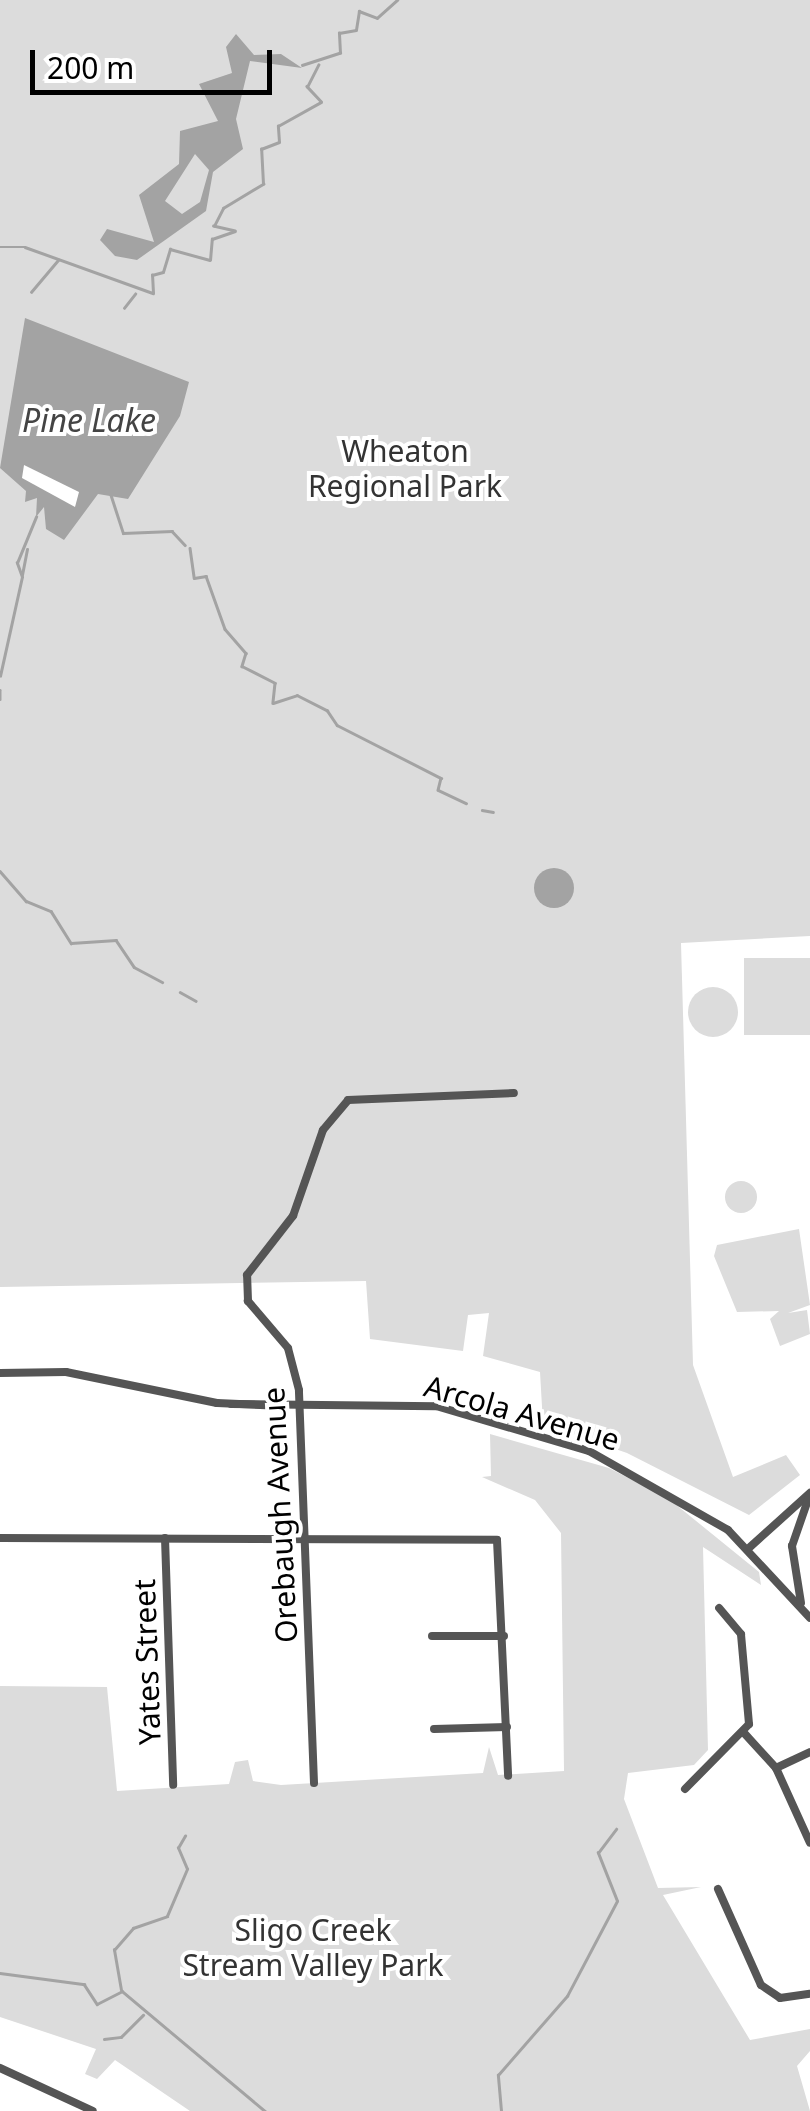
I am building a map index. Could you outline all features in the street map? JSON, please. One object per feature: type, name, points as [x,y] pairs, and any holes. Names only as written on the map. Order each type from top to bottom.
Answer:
[{"type":"street","name":"Orebaugh Avenue","points":[[314,1783],[300,1406],[288,1348],[248,1301],[247,1276],[293,1216],[333,1110],[366,1094],[514,1093]]},
{"type":"street","name":"Arcola Avenue","points":[[0,1373],[66,1372],[231,1404],[436,1406],[555,1440],[630,1468],[750,1547],[810,1618]]},
{"type":"street","points":[[750,1547],[810,1493]]},
{"type":"street","points":[[802,1607],[792,1546],[810,1493]]},
{"type":"street","points":[[0,1538],[496,1540],[504,1636],[508,1776]]},
{"type":"street","name":"Yates Street","points":[[165,1538],[173,1785]]},
{"type":"street","points":[[718,1608],[740,1634],[744,1734],[776,1768],[810,1843]]},
{"type":"street","points":[[432,1636],[504,1636]]},
{"type":"street","points":[[434,1730],[506,1727]]},
{"type":"street","points":[[685,1789],[744,1734]]},
{"type":"street","points":[[776,1768],[810,1752]]},
{"type":"street","points":[[718,1889],[762,1984],[780,1998],[810,1994]]},
{"type":"street","points":[[0,2068],[93,2111]]},
{"type":"green space","name":"Wheaton Regional Park","points":[[0,0],[810,0],[810,936],[681,943],[693,1365],[733,1477],[786,1455],[800,1475],[749,1515],[627,1453],[543,1424],[540,1372],[483,1356],[489,1313],[468,1315],[463,1351],[370,1339],[366,1281],[0,1287]]},
{"type":"green space","points":[[744,958],[810,958],[810,1035],[744,1035]]},
{"type":"green space","points":[[713,987],[731,994],[738,1012],[731,1030],[713,1037],[695,1030],[688,1012],[695,994]]},
{"type":"green space","points":[[741,1181],[752,1186],[757,1197],[752,1208],[741,1213],[730,1208],[725,1197],[730,1186]]},
{"type":"green space","points":[[799,1229],[810,1305],[788,1313],[807,1310],[810,1334],[780,1346],[770,1319],[779,1311],[737,1312],[714,1256],[717,1245]]},
{"type":"green space","name":"Sligo Creek Stream Valley Park","points":[[490,1434],[609,1468],[669,1499],[759,1572],[761,1585],[703,1547],[708,1750],[694,1765],[628,1773],[624,1799],[658,1888],[701,1887],[663,1895],[750,2040],[810,2029],[810,2051],[797,2066],[810,2111],[190,2111],[115,2060],[97,2079],[85,2074],[96,2049],[0,2017],[0,1686],[107,1687],[117,1791],[229,1784],[235,1762],[248,1760],[253,1781],[281,1785],[483,1773],[489,1747],[498,1775],[564,1771],[561,1533],[535,1500],[482,1477],[491,1476]]},
{"type":"water","points":[[236,34],[254,55],[281,54],[302,68],[250,61],[236,119],[243,149],[213,172],[206,211],[137,260],[115,256],[100,240],[107,229],[154,242],[139,195],[179,164],[180,131],[218,121],[199,84],[232,73],[226,47]],"holes":[[[195,154],[209,170],[200,202],[182,214],[165,201]]]},
{"type":"water","name":"Pine Lake","points":[[25,318],[189,382],[180,416],[128,499],[98,494],[64,540],[46,529],[44,507],[36,517],[37,498],[25,502],[26,491],[0,468]]},
{"type":"water","points":[[554,868],[568,874],[574,888],[568,902],[554,908],[540,902],[534,888],[540,874]]},
{"type":"pier","points":[[24,465],[79,492],[75,507],[22,478]]},
{"type":"waterway","points":[[302,65],[340,53],[339,33],[356,30],[359,11],[377,18],[397,0]]},
{"type":"waterway","points":[[0,247],[25,247],[153,293],[152,275],[163,272],[170,249],[210,260],[212,239],[235,231],[214,226],[223,208],[263,184],[261,149],[279,142],[278,126],[321,102],[307,87],[318,65]]},
{"type":"waterway","points":[[31,292],[58,260]]},
{"type":"waterway","points":[[124,308],[135,294]]},
{"type":"waterway","points":[[111,495],[123,533],[172,531],[185,545]]},
{"type":"waterway","points":[[0,676],[22,577],[17,563],[36,517]]},
{"type":"waterway","points":[[190,548],[194,578],[206,576],[225,629],[246,653],[242,666],[275,683],[273,703],[297,695],[327,710],[337,725],[441,778],[438,790],[466,803]]},
{"type":"waterway","points":[[22,575],[27,549]]},
{"type":"waterway","points":[[0,690],[0,699]]},
{"type":"waterway","points":[[482,810],[493,812]]},
{"type":"waterway","points":[[0,871],[26,901],[51,911],[71,943],[116,940],[134,967],[162,982]]},
{"type":"waterway","points":[[180,992],[196,1001]]},
{"type":"waterway","points":[[501,2111],[498,2075],[567,1996],[617,1901],[598,1853],[616,1829]]},
{"type":"waterway","points":[[121,1990],[114,1950],[133,1928],[167,1916],[187,1869],[178,1848],[185,1836]]},
{"type":"waterway","points":[[0,1973],[84,1984],[97,2004],[122,1991],[265,2111]]},
{"type":"waterway","points":[[104,2039],[121,2037],[143,2015]]}]
